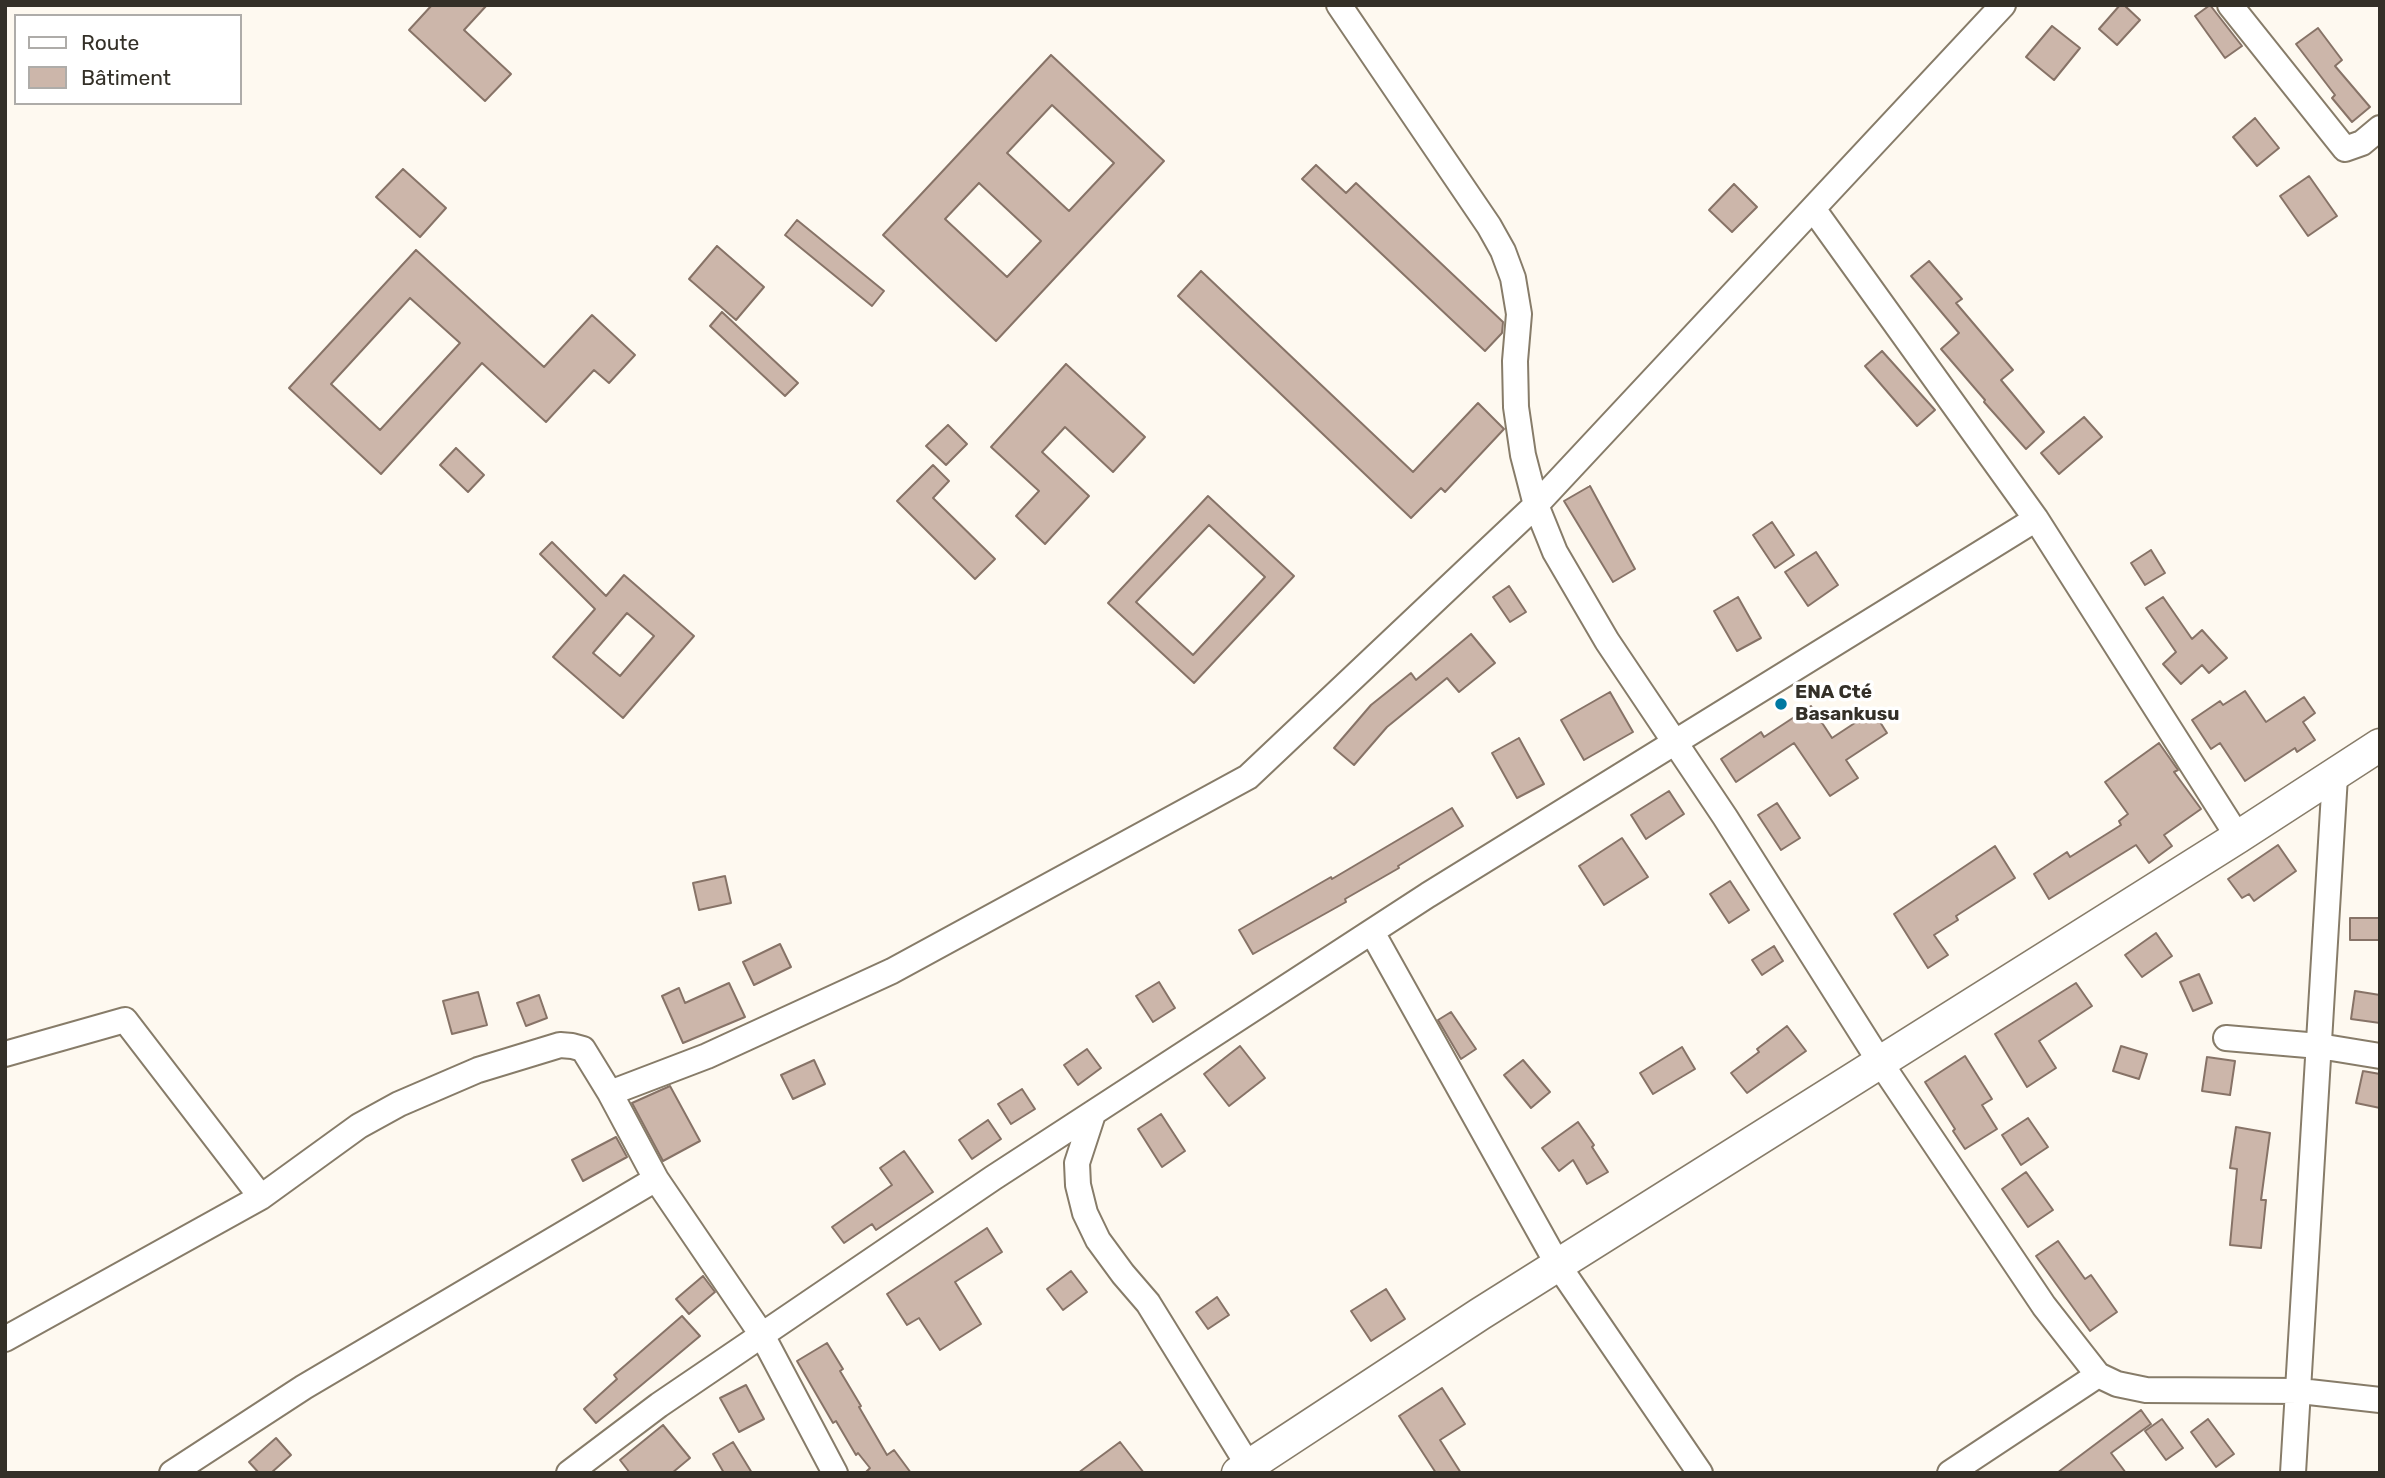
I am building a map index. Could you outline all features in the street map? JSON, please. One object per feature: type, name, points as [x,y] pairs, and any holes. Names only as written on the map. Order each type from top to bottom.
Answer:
[{"type":"street","points":[[1339,5],[1489,226],[1503,251],[1513,278],[1519,314],[1515,360],[1516,407],[1523,455],[1536,505],[1555,552],[1607,641],[1725,817],[1880,1062],[2045,1306],[2098,1375],[2117,1384],[2146,1390],[2300,1391],[2380,1400]]},
{"type":"street","points":[[610,1093],[708,1056],[892,971],[1248,778],[1536,505],[2003,5]]},
{"type":"street","points":[[2230,5],[2344,149],[2362,143],[2380,128]]},
{"type":"street","points":[[1814,210],[2036,519],[2238,837]]},
{"type":"street","points":[[569,1473],[659,1405],[762,1335],[1372,932],[1674,741],[2036,519]]},
{"type":"street","points":[[1093,1114],[1077,1163],[1077,1185],[1085,1213],[1098,1240],[1122,1274],[1148,1303],[1246,1471],[1558,1265],[2335,776],[2380,745]]},
{"type":"street","points":[[2293,1473],[2335,776]]},
{"type":"street","points":[[1372,932],[1558,1265],[1700,1473]]},
{"type":"street","points":[[5,1054],[125,1020],[261,1197]]},
{"type":"street","points":[[2226,1038],[2319,1046],[2380,1056]]},
{"type":"street","points":[[5,1339],[261,1197],[359,1126],[399,1104],[478,1070],[559,1045],[572,1045],[583,1049],[656,1179],[762,1335],[835,1473]]},
{"type":"street","points":[[172,1473],[304,1387],[656,1179]]},
{"type":"street","points":[[1950,1473],[2098,1375]]},
{"type":"building","points":[[432,5],[487,5],[464,30],[511,74],[485,101],[409,30]]},
{"type":"building","points":[[2120,5],[2124,5],[2140,20],[2117,45],[2099,29]]},
{"type":"building","points":[[2210,5],[2242,46],[2225,58],[2195,16]]},
{"type":"building","points":[[2052,26],[2080,48],[2054,80],[2026,57]]},
{"type":"building","points":[[2318,28],[2342,60],[2335,66],[2370,107],[2352,122],[2332,98],[2335,95],[2296,44]]},
{"type":"building","points":[[1051,55],[1164,161],[996,341],[883,235]],"holes":[[[1052,105],[1114,163],[1069,211],[1007,153]],[[979,183],[1041,241],[1007,277],[945,219]]]},
{"type":"building","points":[[2255,118],[2279,148],[2257,166],[2233,137]]},
{"type":"building","points":[[1316,165],[1346,193],[1356,183],[1503,322],[1502,333],[1485,351],[1302,179]]},
{"type":"building","points":[[403,169],[446,208],[420,237],[376,197]]},
{"type":"building","points":[[2309,176],[2337,216],[2308,236],[2280,196]]},
{"type":"building","points":[[1734,184],[1757,207],[1732,232],[1709,210]]},
{"type":"building","points":[[797,220],[884,291],[872,306],[785,235]]},
{"type":"building","points":[[717,246],[764,287],[736,320],[689,279]]},
{"type":"building","points":[[416,250],[544,367],[592,315],[635,355],[609,383],[594,370],[546,422],[482,363],[381,474],[289,388]],"holes":[[[410,298],[460,343],[380,430],[331,384]]]},
{"type":"building","points":[[1929,261],[1962,299],[1956,303],[2013,370],[2001,380],[2044,432],[2026,449],[1941,349],[1959,333],[1911,276]]},
{"type":"building","points":[[1201,271],[1413,472],[1478,403],[1504,429],[1445,492],[1441,488],[1411,518],[1178,296]]},
{"type":"building","points":[[722,312],[798,383],[785,396],[710,326]]},
{"type":"building","points":[[1882,351],[1935,410],[1917,426],[1865,366]]},
{"type":"building","points":[[1066,364],[1145,437],[1113,472],[1065,427],[1042,452],[1089,496],[1045,544],[1016,516],[1039,491],[991,447]]},
{"type":"building","points":[[2084,417],[2102,437],[2059,474],[2041,453]]},
{"type":"building","points":[[948,425],[967,444],[946,465],[926,446]]},
{"type":"building","points":[[456,448],[484,475],[468,492],[440,465]]},
{"type":"building","points":[[933,465],[949,481],[933,498],[995,559],[975,579],[897,501]]},
{"type":"building","points":[[1590,486],[1635,569],[1613,582],[1564,501]]},
{"type":"building","points":[[1208,496],[1294,576],[1194,683],[1108,603]],"holes":[[[1209,525],[1265,577],[1193,655],[1136,602]]]},
{"type":"building","points":[[1772,522],[1794,555],[1775,568],[1753,535]]},
{"type":"building","points":[[552,542],[606,596],[624,575],[694,636],[623,718],[553,657],[595,609],[540,554]],"holes":[[[627,613],[654,636],[620,676],[593,653]]]},
{"type":"building","points":[[2151,550],[2165,573],[2145,585],[2131,563]]},
{"type":"building","points":[[1816,552],[1838,585],[1808,606],[1785,572]]},
{"type":"building","points":[[1509,586],[1526,612],[1510,622],[1493,597]]},
{"type":"building","points":[[1738,597],[1761,638],[1737,651],[1714,611]]},
{"type":"building","points":[[2163,597],[2192,639],[2202,630],[2227,658],[2209,673],[2202,665],[2181,684],[2163,664],[2176,652],[2146,608]]},
{"type":"building","points":[[1471,634],[1495,663],[1459,692],[1447,678],[1387,727],[1354,765],[1334,748],[1371,705],[1411,673],[1416,680]]},
{"type":"building","points":[[2245,691],[2266,722],[2304,697],[2315,713],[2303,722],[2315,740],[2297,752],[2295,748],[2245,781],[2220,743],[2211,749],[2192,720],[2220,701],[2223,705]]},
{"type":"building","points":[[1610,692],[1633,732],[1584,760],[1561,720]]},
{"type":"building","points":[[1811,706],[1832,738],[1873,711],[1887,733],[1846,760],[1858,778],[1830,796],[1794,743],[1736,782],[1721,759],[1761,732],[1764,737]]},
{"type":"building","points":[[1519,738],[1544,784],[1517,798],[1492,753]]},
{"type":"building","points":[[2159,743],[2178,770],[2174,772],[2201,809],[2164,835],[2172,846],[2149,863],[2136,845],[2049,899],[2034,874],[2067,852],[2070,857],[2121,825],[2119,821],[2128,814],[2105,782]]},
{"type":"building","points":[[1669,791],[1684,814],[1646,839],[1631,815]]},
{"type":"building","points":[[1777,803],[1800,838],[1781,850],[1758,815]]},
{"type":"building","points":[[1452,808],[1463,826],[1345,899],[1346,902],[1253,954],[1239,930]]},
{"type":"building","points":[[1622,838],[1648,877],[1604,905],[1579,866]]},
{"type":"building","points":[[2278,845],[2296,871],[2254,901],[2249,894],[2242,898],[2228,879]]},
{"type":"building","points":[[1995,846],[2015,878],[1956,916],[1958,920],[1934,935],[1948,955],[1928,968],[1894,914]]},
{"type":"building","points":[[725,876],[731,903],[699,910],[693,883]]},
{"type":"building","points":[[1730,881],[1749,910],[1729,923],[1710,894]]},
{"type":"building","points":[[2350,918],[2380,918],[2380,940],[2350,940]]},
{"type":"building","points":[[2156,933],[2172,956],[2142,977],[2125,955]]},
{"type":"building","points":[[780,944],[791,967],[754,985],[743,962]]},
{"type":"building","points":[[1774,946],[1783,961],[1762,975],[1752,960]]},
{"type":"building","points":[[2199,974],[2212,1003],[2193,1011],[2180,982]]},
{"type":"building","points":[[1159,982],[1175,1008],[1153,1022],[1136,996]]},
{"type":"building","points":[[729,983],[745,1017],[683,1043],[662,996],[679,988],[685,1003]]},
{"type":"building","points":[[2076,983],[2092,1006],[2039,1041],[2056,1068],[2027,1087],[1995,1034]]},
{"type":"building","points":[[2355,991],[2380,995],[2380,1023],[2351,1019]]},
{"type":"building","points":[[478,992],[487,1025],[452,1034],[443,1001]]},
{"type":"building","points":[[539,995],[547,1018],[526,1026],[517,1003]]},
{"type":"building","points":[[1451,1012],[1476,1049],[1461,1059],[1438,1020]]},
{"type":"building","points":[[1787,1026],[1806,1051],[1747,1093],[1731,1073]]},
{"type":"building","points":[[1240,1046],[1265,1078],[1229,1106],[1204,1074]]},
{"type":"building","points":[[2121,1046],[2147,1054],[2139,1079],[2113,1071]]},
{"type":"building","points":[[1682,1047],[1695,1069],[1653,1094],[1640,1073]]},
{"type":"building","points":[[1087,1049],[1101,1068],[1078,1085],[1064,1065]]},
{"type":"building","points":[[1965,1056],[1992,1099],[1982,1105],[1997,1129],[1965,1149],[1925,1082]]},
{"type":"building","points":[[2207,1057],[2235,1061],[2230,1095],[2202,1091]]},
{"type":"building","points":[[814,1060],[825,1084],[793,1099],[781,1075]]},
{"type":"building","points":[[1523,1060],[1550,1092],[1531,1108],[1504,1075]]},
{"type":"building","points":[[2363,1071],[2380,1074],[2380,1108],[2356,1103]]},
{"type":"building","points":[[670,1086],[700,1141],[663,1161],[632,1103]]},
{"type":"building","points":[[1022,1089],[1035,1109],[1011,1124],[998,1104]]},
{"type":"building","points":[[1161,1114],[1185,1151],[1162,1167],[1138,1129]]},
{"type":"building","points":[[2028,1118],[2048,1147],[2021,1165],[2002,1135]]},
{"type":"building","points":[[988,1120],[1001,1139],[972,1159],[959,1140]]},
{"type":"building","points":[[1578,1122],[1608,1172],[1587,1184],[1573,1160],[1559,1171],[1542,1148]]},
{"type":"building","points":[[2236,1127],[2270,1133],[2261,1200],[2266,1200],[2261,1248],[2230,1245],[2237,1169],[2230,1168]]},
{"type":"building","points":[[616,1137],[627,1157],[583,1181],[572,1160]]},
{"type":"building","points":[[904,1151],[933,1192],[876,1230],[872,1224],[844,1243],[832,1227],[892,1185],[880,1168]]},
{"type":"building","points":[[2026,1172],[2053,1210],[2028,1227],[2002,1189]]},
{"type":"building","points":[[987,1228],[1002,1252],[955,1282],[981,1324],[940,1350],[919,1318],[907,1325],[887,1294]]},
{"type":"building","points":[[2058,1241],[2085,1279],[2091,1275],[2117,1312],[2090,1331],[2036,1256]]},
{"type":"building","points":[[1071,1271],[1087,1292],[1063,1310],[1047,1289]]},
{"type":"building","points":[[703,1276],[715,1292],[689,1314],[676,1299]]},
{"type":"building","points":[[1386,1289],[1405,1319],[1371,1341],[1351,1311]]},
{"type":"building","points":[[1217,1297],[1229,1315],[1208,1329],[1196,1312]]},
{"type":"building","points":[[682,1316],[700,1336],[596,1423],[584,1409],[617,1379],[614,1375]]},
{"type":"building","points":[[827,1343],[887,1455],[894,1450],[911,1473],[865,1473],[870,1468],[858,1453],[856,1455],[836,1421],[833,1423],[797,1361]]},
{"type":"building","points":[[746,1385],[764,1419],[739,1432],[720,1398]]},
{"type":"building","points":[[1442,1388],[1465,1424],[1440,1440],[1461,1473],[1436,1473],[1399,1416]]},
{"type":"building","points":[[2141,1410],[2151,1424],[2111,1453],[2126,1473],[2057,1473]]},
{"type":"building","points":[[2162,1419],[2183,1448],[2166,1460],[2145,1431]]},
{"type":"building","points":[[2208,1419],[2234,1454],[2216,1467],[2191,1432]]},
{"type":"building","points":[[663,1425],[690,1458],[672,1473],[630,1473],[620,1460]]},
{"type":"building","points":[[276,1438],[291,1455],[271,1473],[259,1473],[249,1462]]},
{"type":"building","points":[[733,1442],[752,1473],[724,1473],[713,1454]]},
{"type":"building","points":[[1120,1442],[1144,1473],[1078,1473]]},
{"type":"place","name":"ENA Cté Basankusu","points":[[1781,704]]}]
